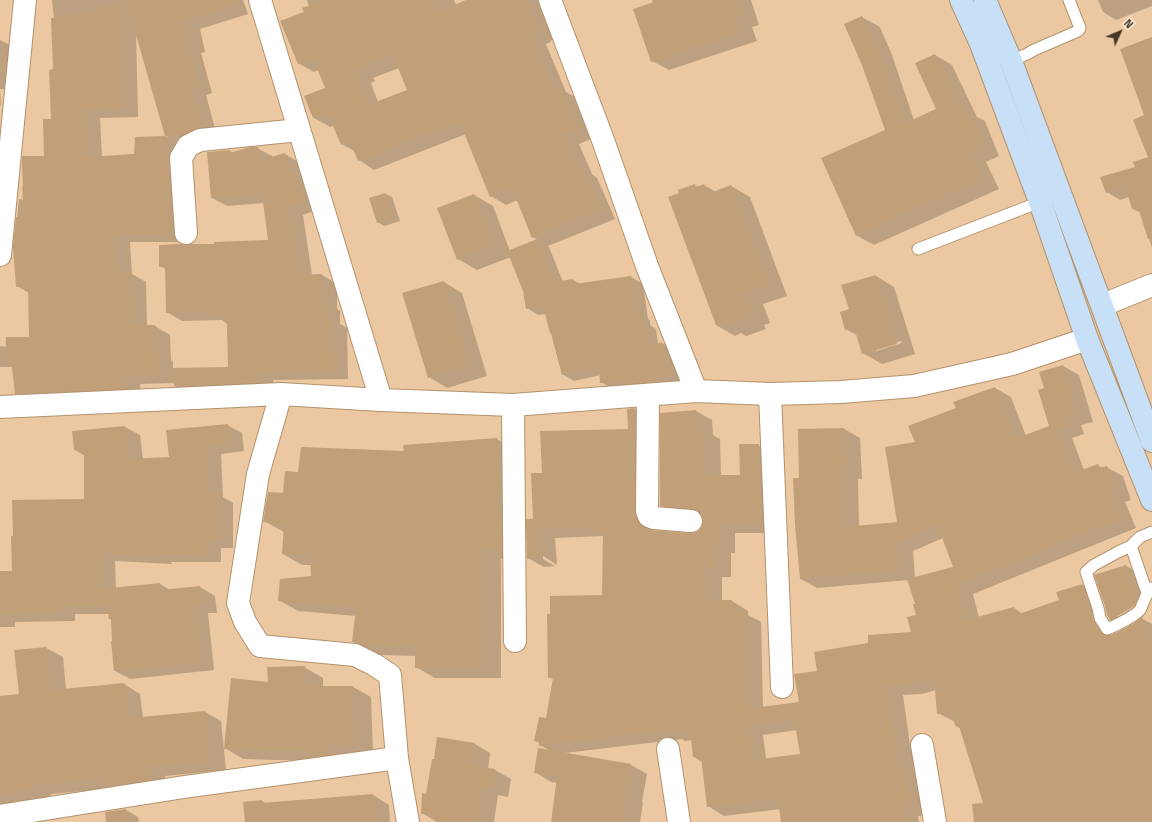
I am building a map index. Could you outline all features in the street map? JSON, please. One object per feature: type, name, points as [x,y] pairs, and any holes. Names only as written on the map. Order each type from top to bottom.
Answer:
[{"type":"main road","points":[[961,0],[981,44],[1040,202],[1087,339],[1148,474],[1152,500]]},
{"type":"main road","points":[[985,0],[1011,60],[1151,433]]},
{"type":"street","points":[[0,255],[25,0]]},
{"type":"street","points":[[260,0],[381,400]]},
{"type":"street","points":[[550,0],[603,140],[648,266],[696,391]]},
{"type":"street","points":[[186,233],[181,158],[188,146],[200,140],[299,130]]},
{"type":"street","points":[[1103,305],[1152,285]]},
{"type":"street","points":[[0,407],[281,394],[381,400],[513,405],[696,391],[770,394],[841,392],[914,386],[1012,364],[1087,339]]},
{"type":"street","points":[[281,394],[258,474],[238,603],[245,622],[260,646],[355,655],[375,665],[390,675],[397,758],[408,822]]},
{"type":"street","points":[[770,394],[782,687]]},
{"type":"street","points":[[648,395],[649,516],[654,518],[691,521]]},
{"type":"street","points":[[513,405],[515,641]]},
{"type":"street","points":[[922,745],[935,822]]},
{"type":"street","points":[[668,749],[679,822]]},
{"type":"street","points":[[0,816],[184,787],[397,758]]},
{"type":"lane","points":[[1011,60],[1028,54],[1078,31],[1080,28],[1069,0]]},
{"type":"lane","points":[[918,249],[1040,202]]},
{"type":"lane","points":[[1131,546],[1150,590],[1139,611],[1119,624],[1107,629],[1100,618],[1086,572],[1094,565],[1131,546],[1140,537],[1152,532]]},
{"type":"building","points":[[126,0],[238,0],[238,4],[185,21],[191,43],[186,44],[198,85],[191,87],[202,127],[184,134],[166,136],[171,234],[115,234],[117,273],[131,273],[132,325],[155,325],[156,352],[158,352],[158,375],[125,376],[126,389],[15,394],[11,359],[5,359],[6,337],[29,337],[28,286],[16,287],[13,247],[16,217],[24,217],[22,156],[44,156],[43,119],[51,119],[49,70],[53,69],[51,18],[70,17],[70,14],[97,13],[97,7],[108,7],[120,3],[123,109],[85,110],[87,157],[134,154],[135,137],[165,136]]},
{"type":"building","points":[[325,0],[433,0],[438,12],[466,0],[526,0],[539,30],[531,35],[554,91],[562,88],[578,129],[564,135],[578,169],[582,168],[600,210],[532,238],[512,188],[490,197],[460,123],[440,129],[358,161],[350,141],[341,145],[328,114],[313,118],[304,96],[325,88],[313,58],[298,64],[280,21],[304,12],[302,8]],"holes":[[[393,55],[407,90],[368,105],[356,74],[360,72],[358,69]]]},
{"type":"building","points":[[660,0],[738,0],[743,16],[736,18],[741,32],[651,62],[633,9]]},
{"type":"building","points":[[862,16],[875,44],[903,124],[936,109],[915,63],[935,54],[963,112],[968,110],[983,146],[969,152],[982,179],[856,236],[821,158],[885,130],[862,65],[844,24]]},
{"type":"building","points":[[1152,37],[1152,239],[1148,239],[1138,207],[1132,209],[1125,186],[1106,193],[1100,177],[1135,167],[1133,162],[1148,157],[1133,120],[1144,115],[1120,49]]},
{"type":"building","points":[[250,147],[258,147],[261,160],[285,153],[289,170],[292,169],[304,201],[289,207],[299,275],[322,274],[323,301],[325,302],[326,319],[332,319],[334,371],[258,372],[258,383],[174,386],[173,368],[228,367],[227,316],[212,316],[212,312],[166,313],[165,267],[159,267],[159,245],[214,244],[214,242],[268,240],[262,194],[211,198],[207,152],[230,150],[230,153]]},
{"type":"building","points":[[695,184],[696,187],[704,184],[708,194],[731,185],[769,285],[745,294],[752,312],[746,314],[748,319],[726,326],[725,322],[716,325],[668,197],[679,193],[678,190]]},
{"type":"building","points":[[386,193],[394,218],[377,223],[369,198]]},
{"type":"building","points":[[474,194],[494,246],[457,260],[437,208]]},
{"type":"building","points":[[537,239],[554,282],[573,279],[574,284],[631,276],[636,313],[638,312],[639,322],[645,321],[648,347],[662,342],[672,374],[654,379],[654,382],[625,384],[600,383],[599,366],[562,375],[543,306],[526,309],[523,291],[507,251]]},
{"type":"building","points":[[876,275],[897,344],[862,354],[854,327],[845,330],[840,312],[849,309],[841,285]]},
{"type":"building","points":[[444,281],[469,365],[428,378],[402,293]]},
{"type":"building","points":[[1063,365],[1077,413],[1066,416],[1069,425],[1056,428],[1073,473],[1098,464],[1100,468],[1107,466],[1115,491],[1110,493],[1120,519],[957,585],[966,620],[1014,607],[1016,615],[1059,600],[1056,592],[1083,584],[1094,622],[1104,635],[1109,636],[1118,632],[1142,617],[1152,646],[1152,822],[974,822],[972,804],[983,803],[959,726],[955,726],[952,713],[937,714],[934,677],[906,685],[887,686],[900,769],[905,768],[911,806],[902,807],[905,822],[781,822],[778,799],[707,807],[701,757],[693,757],[690,730],[668,732],[667,730],[539,746],[539,742],[534,741],[539,717],[546,718],[553,678],[548,678],[547,614],[550,614],[550,596],[602,595],[603,531],[593,531],[593,527],[540,529],[542,557],[527,559],[526,519],[533,519],[531,473],[542,473],[540,431],[628,429],[627,409],[635,408],[634,511],[637,521],[640,525],[650,530],[690,533],[697,532],[701,528],[703,522],[702,516],[698,511],[692,509],[660,506],[660,413],[696,410],[698,429],[704,429],[705,475],[740,475],[739,444],[759,444],[760,524],[719,524],[719,545],[715,544],[716,568],[706,568],[707,600],[732,600],[733,612],[745,612],[748,709],[799,702],[794,674],[817,671],[814,652],[868,643],[868,635],[911,632],[907,617],[916,615],[913,604],[915,604],[907,579],[953,567],[937,524],[897,542],[900,570],[800,579],[795,525],[793,478],[799,478],[798,429],[844,428],[846,470],[842,470],[844,527],[897,522],[885,447],[915,442],[908,426],[956,408],[953,402],[995,387],[1015,439],[1049,426],[1038,390],[1044,388],[1039,372]],"holes":[[[794,719],[800,754],[752,760],[748,726]]]},
{"type":"building","points":[[228,424],[230,443],[206,446],[209,493],[219,493],[219,540],[206,540],[206,554],[157,554],[157,556],[101,553],[101,589],[160,583],[161,590],[200,586],[203,605],[194,605],[200,662],[114,671],[111,641],[111,619],[109,619],[107,606],[60,606],[60,613],[0,614],[0,571],[12,571],[12,500],[84,499],[84,449],[74,450],[72,431],[125,426],[129,459],[169,457],[166,430]]},
{"type":"building","points":[[497,438],[501,487],[497,487],[499,519],[501,519],[502,547],[482,549],[482,668],[415,668],[415,646],[375,646],[352,642],[356,608],[278,601],[280,579],[311,576],[310,554],[282,554],[284,523],[263,522],[268,492],[283,493],[285,471],[298,472],[301,447],[404,451],[403,445]]},
{"type":"building","points":[[1126,565],[1137,599],[1133,607],[1110,620],[1094,575]]},
{"type":"building","points":[[47,647],[52,690],[125,683],[128,717],[130,718],[205,711],[210,761],[149,767],[150,780],[101,787],[100,779],[35,785],[36,788],[0,795],[0,696],[19,694],[14,650]]},
{"type":"building","points":[[305,666],[305,686],[353,686],[355,745],[326,745],[326,755],[310,757],[310,750],[224,749],[231,678],[268,682],[267,667]]},
{"type":"building","points":[[437,737],[475,743],[471,765],[495,769],[492,789],[482,787],[477,822],[436,822],[437,814],[421,814],[422,793],[426,794],[432,759],[434,759]]},
{"type":"building","points":[[538,748],[631,764],[626,793],[624,822],[551,822],[557,777],[534,773]]},
{"type":"building","points":[[373,794],[375,822],[245,822],[243,802],[262,800],[262,803]]},
{"type":"building","points":[[126,809],[128,822],[106,822],[105,812]]}]
